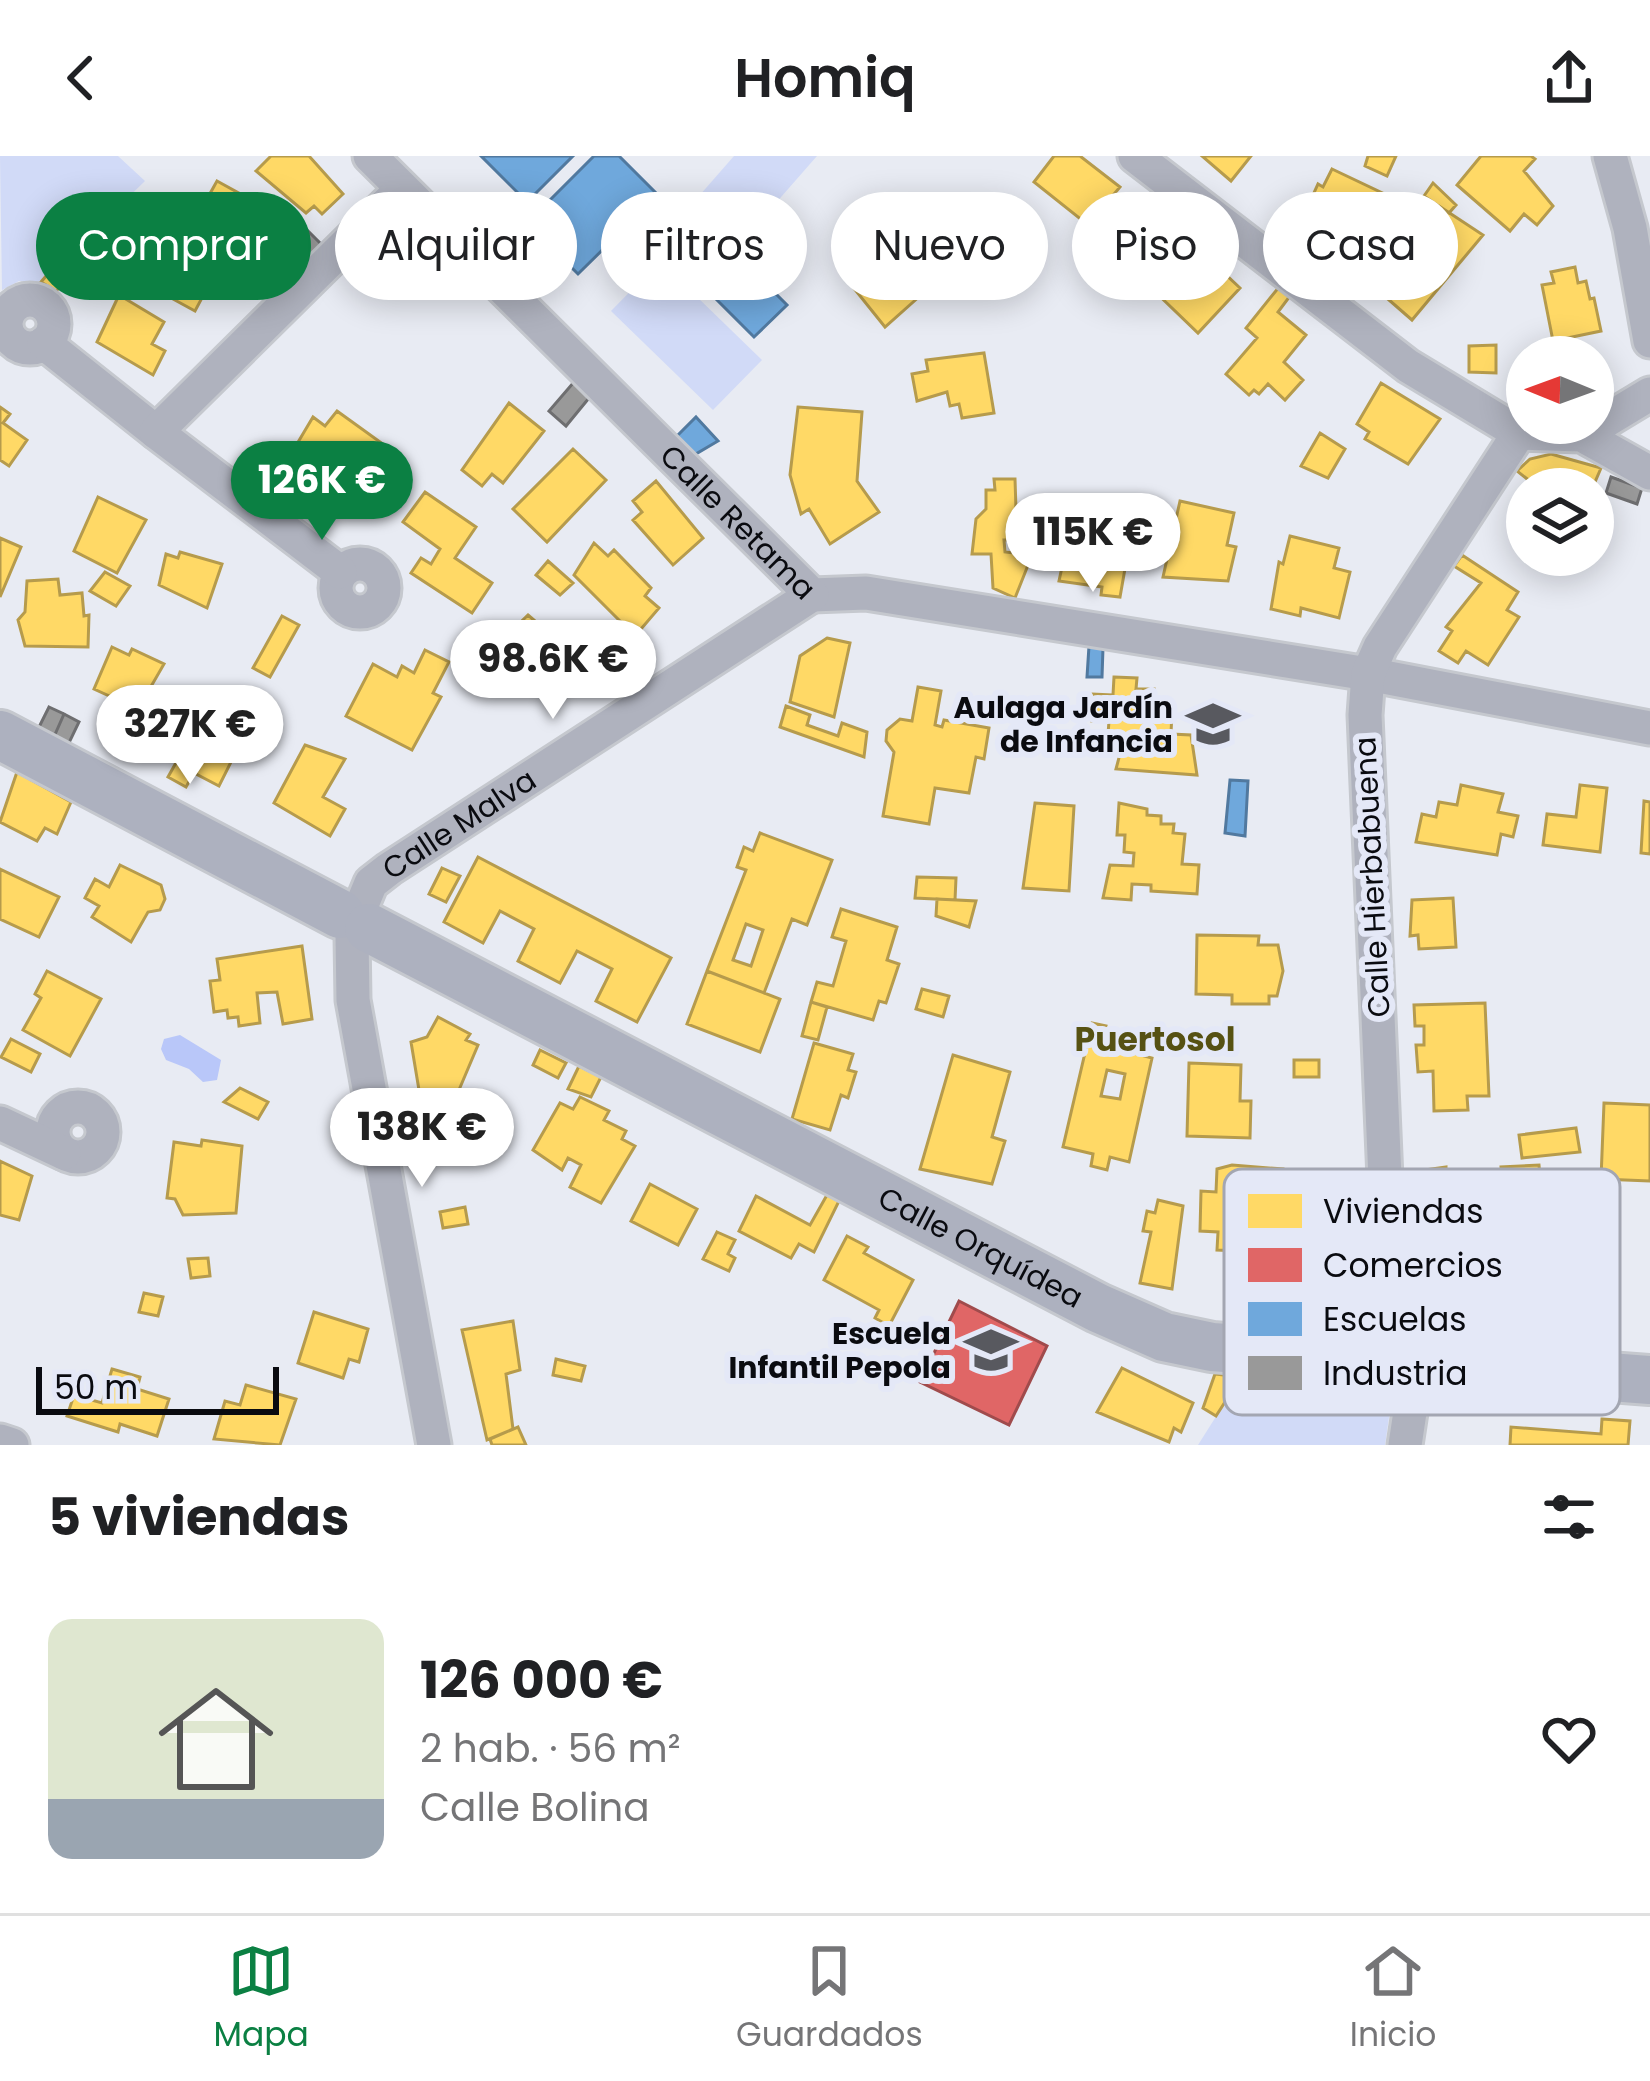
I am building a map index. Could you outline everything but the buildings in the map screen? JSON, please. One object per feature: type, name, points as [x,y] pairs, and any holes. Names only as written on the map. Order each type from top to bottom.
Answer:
[{"type":"street","name":"Calle Retama","points":[[370,156],[812,595],[866,593],[1368,674],[1650,728]]},
{"type":"street","points":[[1135,156],[1408,366],[1506,426]]},
{"type":"street","points":[[1610,156],[1630,228],[1650,340]]},
{"type":"street","points":[[156,432],[402,189]]},
{"type":"street","points":[[44,343],[340,572]]},
{"type":"street","points":[[1614,416],[1650,394]]},
{"type":"street","name":"Calle Hierbabuena","points":[[1393,1169],[1365,715],[1368,674],[1380,646],[1512,444]]},
{"type":"street","points":[[1597,444],[1650,473]]},
{"type":"street","name":"Calle Malva","points":[[355,921],[371,884],[389,868],[812,595]]},
{"type":"street","name":"Calle Orquídea","points":[[0,735],[1077,1297],[1164,1337],[1224,1344]]},
{"type":"street","points":[[355,921],[352,1000],[434,1445]]},
{"type":"street","points":[[0,1124],[64,1153]]},
{"type":"street","name":"Calle Orquídea","points":[[1620,1378],[1650,1380]]},
{"type":"street","points":[[0,1442],[12,1445]]},
{"type":"shaded area","points":[[0,156],[118,156],[145,181],[134,192],[36,192],[36,282],[19,281],[2,290]]},
{"type":"shaded area","points":[[734,156],[817,156],[785,192],[702,192]]},
{"type":"shaded area","points":[[622,300],[700,300],[762,360],[713,410],[611,311]]},
{"type":"shaded area","points":[[1224,1404],[1224,1415],[1389,1415],[1385,1445],[1198,1445]]},
{"type":"water","points":[[180,1035],[221,1060],[217,1080],[203,1082],[189,1069],[166,1060],[161,1049],[164,1039]]},
{"type":"place","name":"Aulaga Jardín de Infancia","points":[[1213,724]]},
{"type":"place","name":"Escuela Infantil Pepola","points":[[991,1350]]},
{"type":"district","name":"Puertosol","points":[[1155,1039]]}]
